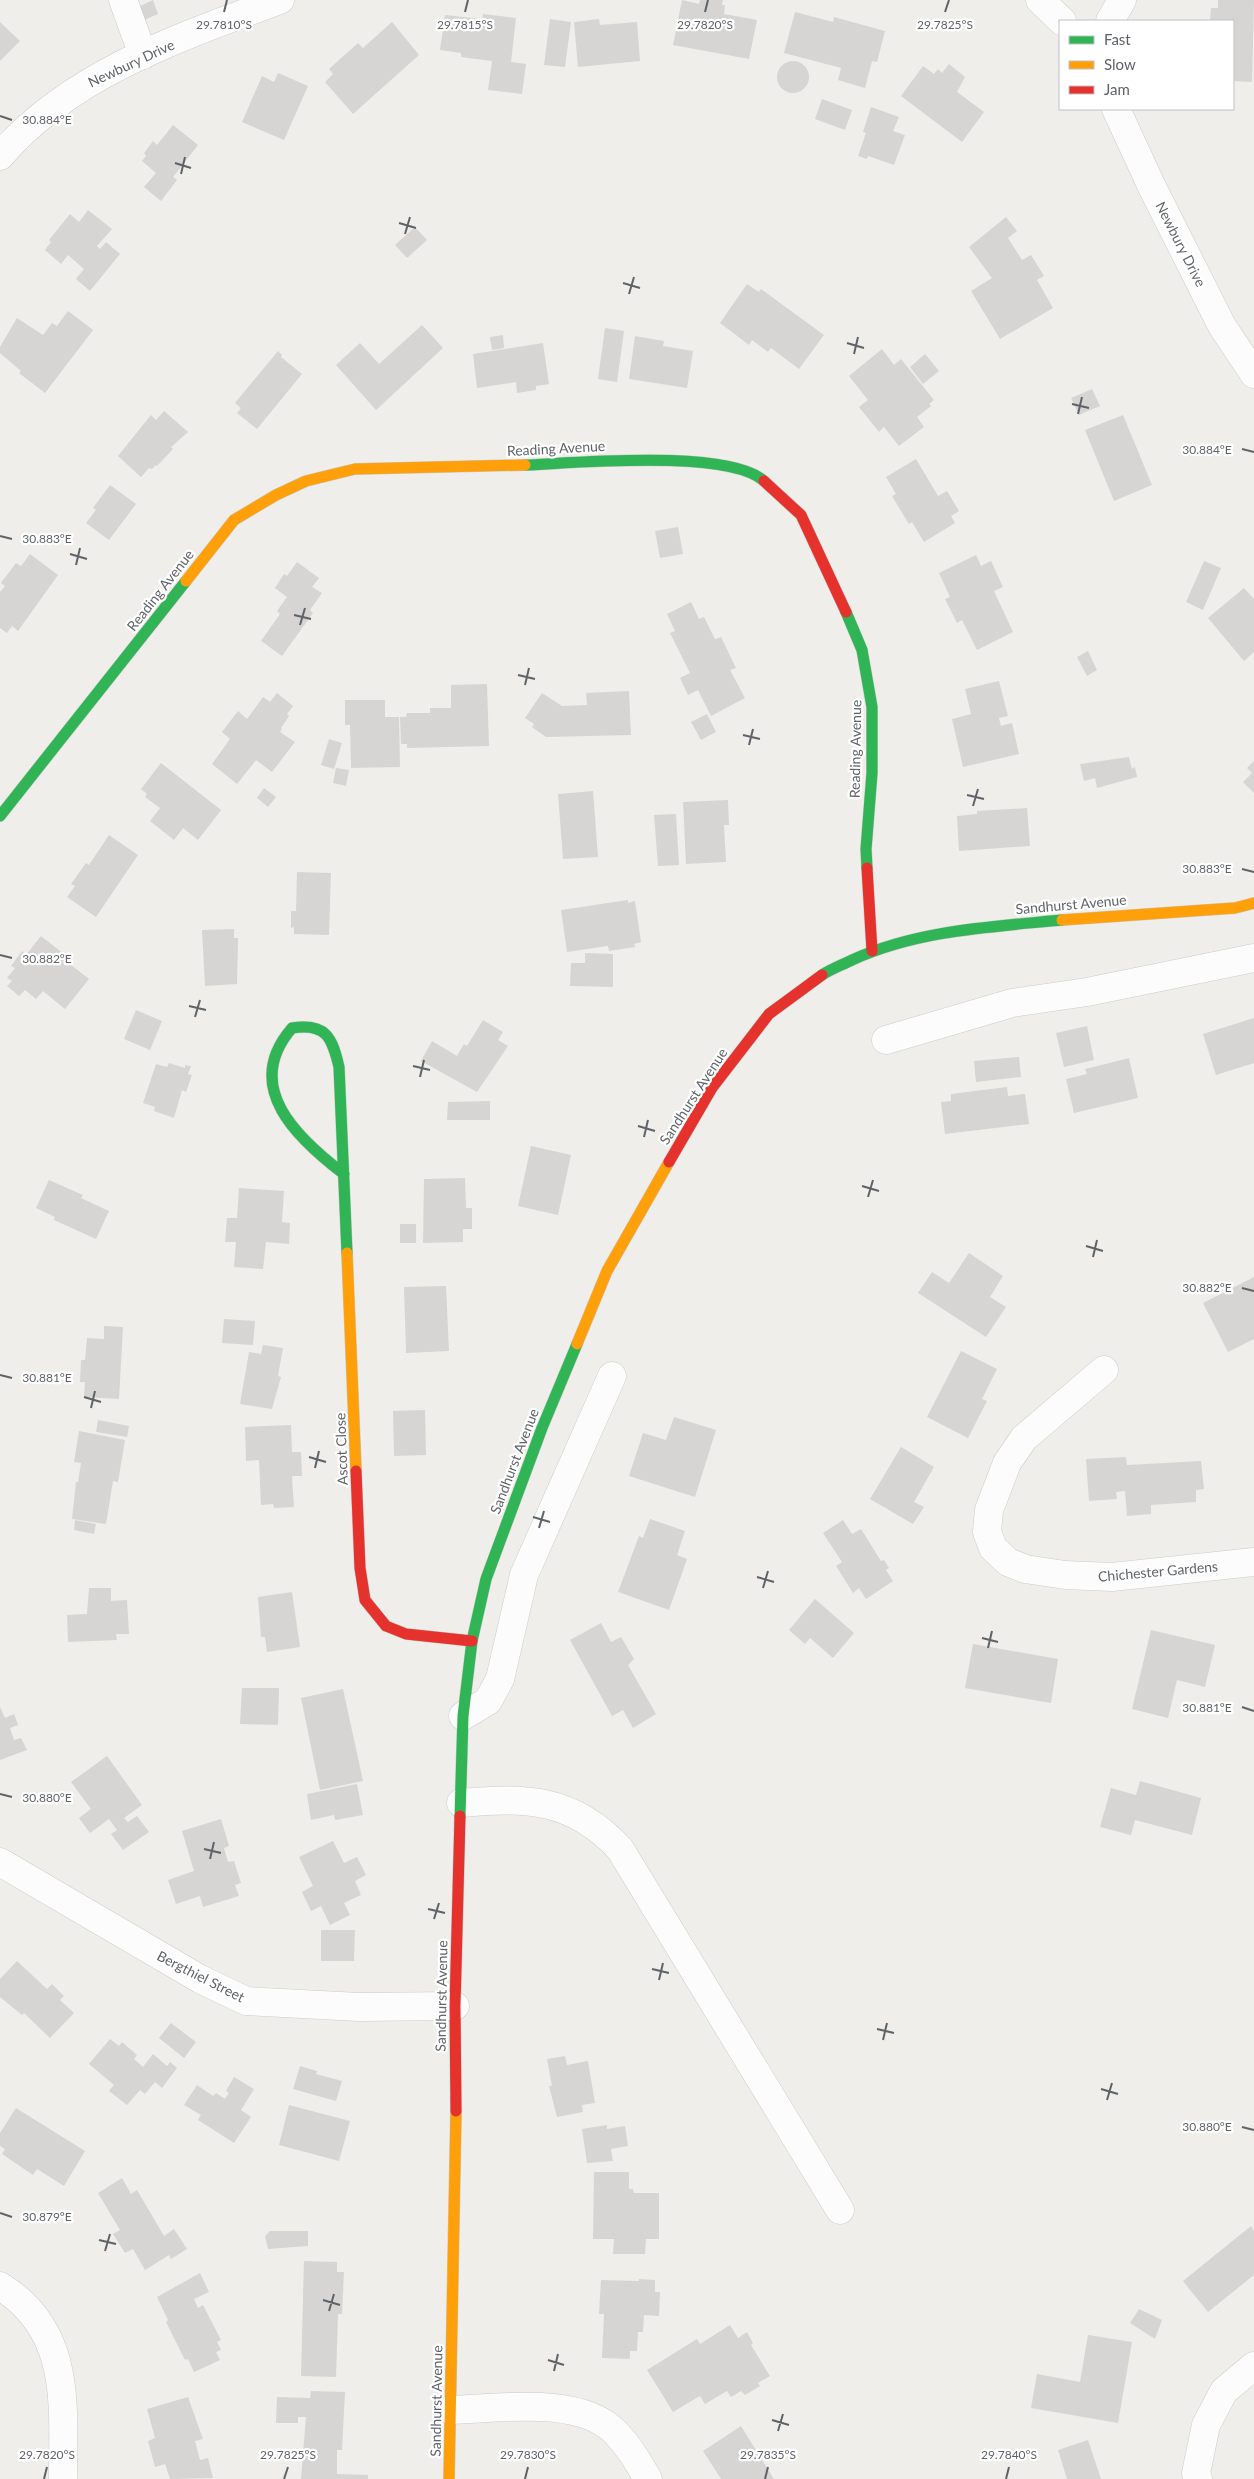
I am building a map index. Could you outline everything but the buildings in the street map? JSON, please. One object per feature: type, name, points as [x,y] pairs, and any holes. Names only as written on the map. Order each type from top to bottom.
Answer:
[{"type":"street","points":[[123,0],[143,55]]},
{"type":"street","name":"Newbury Drive","points":[[0,156],[14,140],[65,97],[93,78],[143,55],[280,0]]},
{"type":"street","points":[[1040,0],[1061,20]]},
{"type":"street","points":[[1111,20],[1122,0]]},
{"type":"street","name":"Newbury Drive","points":[[1116,110],[1152,187],[1222,326],[1254,374]]},
{"type":"street","name":"Reading Avenue","points":[[0,816],[234,520],[276,495],[306,481],[355,469],[507,466],[607,461],[708,462],[725,465],[759,476],[801,515],[827,566],[862,650],[872,708],[872,773],[866,849],[872,951]]},
{"type":"street","name":"Sandhurst Avenue","points":[[450,2479],[456,2178],[455,2006],[460,1803],[463,1716],[472,1642],[486,1580],[542,1428],[607,1271],[712,1088],[769,1014],[828,971],[872,951],[907,940],[976,928],[1118,915],[1235,908],[1254,903]]},
{"type":"street","points":[[886,1040],[1012,1003],[1087,992],[1254,958]]},
{"type":"street","name":"Ascot Close","points":[[344,1174],[312,1150],[293,1130],[277,1099],[272,1072],[273,1054],[283,1036],[292,1028],[317,1027],[328,1035],[334,1044],[339,1067],[344,1174],[360,1568],[365,1600],[386,1626],[406,1634],[472,1642]]},
{"type":"street","name":"Chichester Gardens","points":[[1104,1370],[1024,1438],[1007,1463],[989,1510],[987,1532],[993,1548],[1008,1562],[1025,1569],[1064,1575],[1112,1578],[1254,1562]]},
{"type":"street","points":[[463,1716],[488,1701],[497,1686],[506,1660],[510,1632],[524,1575],[612,1376]]},
{"type":"street","points":[[460,1803],[502,1800],[542,1803],[580,1817],[603,1830],[620,1850],[840,2210]]},
{"type":"street","name":"Bergthiel Street","points":[[0,1862],[200,1979],[246,2001],[359,2007],[455,2006]]},
{"type":"street","points":[[0,2286],[11,2293],[41,2323],[56,2357],[63,2391],[63,2479]]},
{"type":"street","points":[[1198,2479],[1196,2473],[1206,2425],[1224,2391],[1254,2366]]},
{"type":"street","points":[[450,2410],[524,2406],[574,2410],[614,2430],[633,2454],[648,2479]]},
{"type":"traffic: fast","points":[[525,465],[650,460],[686,461],[719,465],[745,471],[764,481]]},
{"type":"traffic: fast","points":[[0,816],[186,581]]},
{"type":"traffic: fast","points":[[846,612],[862,650],[872,707],[872,773],[866,849],[867,868]]},
{"type":"traffic: fast","points":[[822,975],[877,950],[929,936],[955,931],[1062,920]]},
{"type":"traffic: fast","points":[[344,1174],[326,1160],[309,1145],[294,1128],[282,1110],[274,1091],[272,1071],[278,1050],[292,1028],[313,1028],[326,1034],[330,1040],[339,1067],[347,1253]]},
{"type":"traffic: fast","points":[[460,1816],[463,1716],[472,1641],[486,1579],[542,1428],[577,1344]]},
{"type":"traffic: slow","points":[[186,581],[234,520],[276,495],[306,481],[355,469],[525,465]]},
{"type":"traffic: slow","points":[[1062,920],[1235,908],[1254,903]]},
{"type":"traffic: slow","points":[[577,1344],[607,1271],[669,1162]]},
{"type":"traffic: slow","points":[[347,1253],[356,1471]]},
{"type":"traffic: slow","points":[[449,2479],[456,2111]]},
{"type":"traffic: jam","points":[[764,481],[801,515],[846,612]]},
{"type":"traffic: jam","points":[[867,868],[872,951]]},
{"type":"traffic: jam","points":[[669,1162],[712,1088],[769,1014],[822,975]]},
{"type":"traffic: jam","points":[[356,1471],[360,1568],[365,1600],[386,1626],[406,1634],[472,1641]]},
{"type":"traffic: jam","points":[[456,2111],[455,2006],[460,1816]]}]
